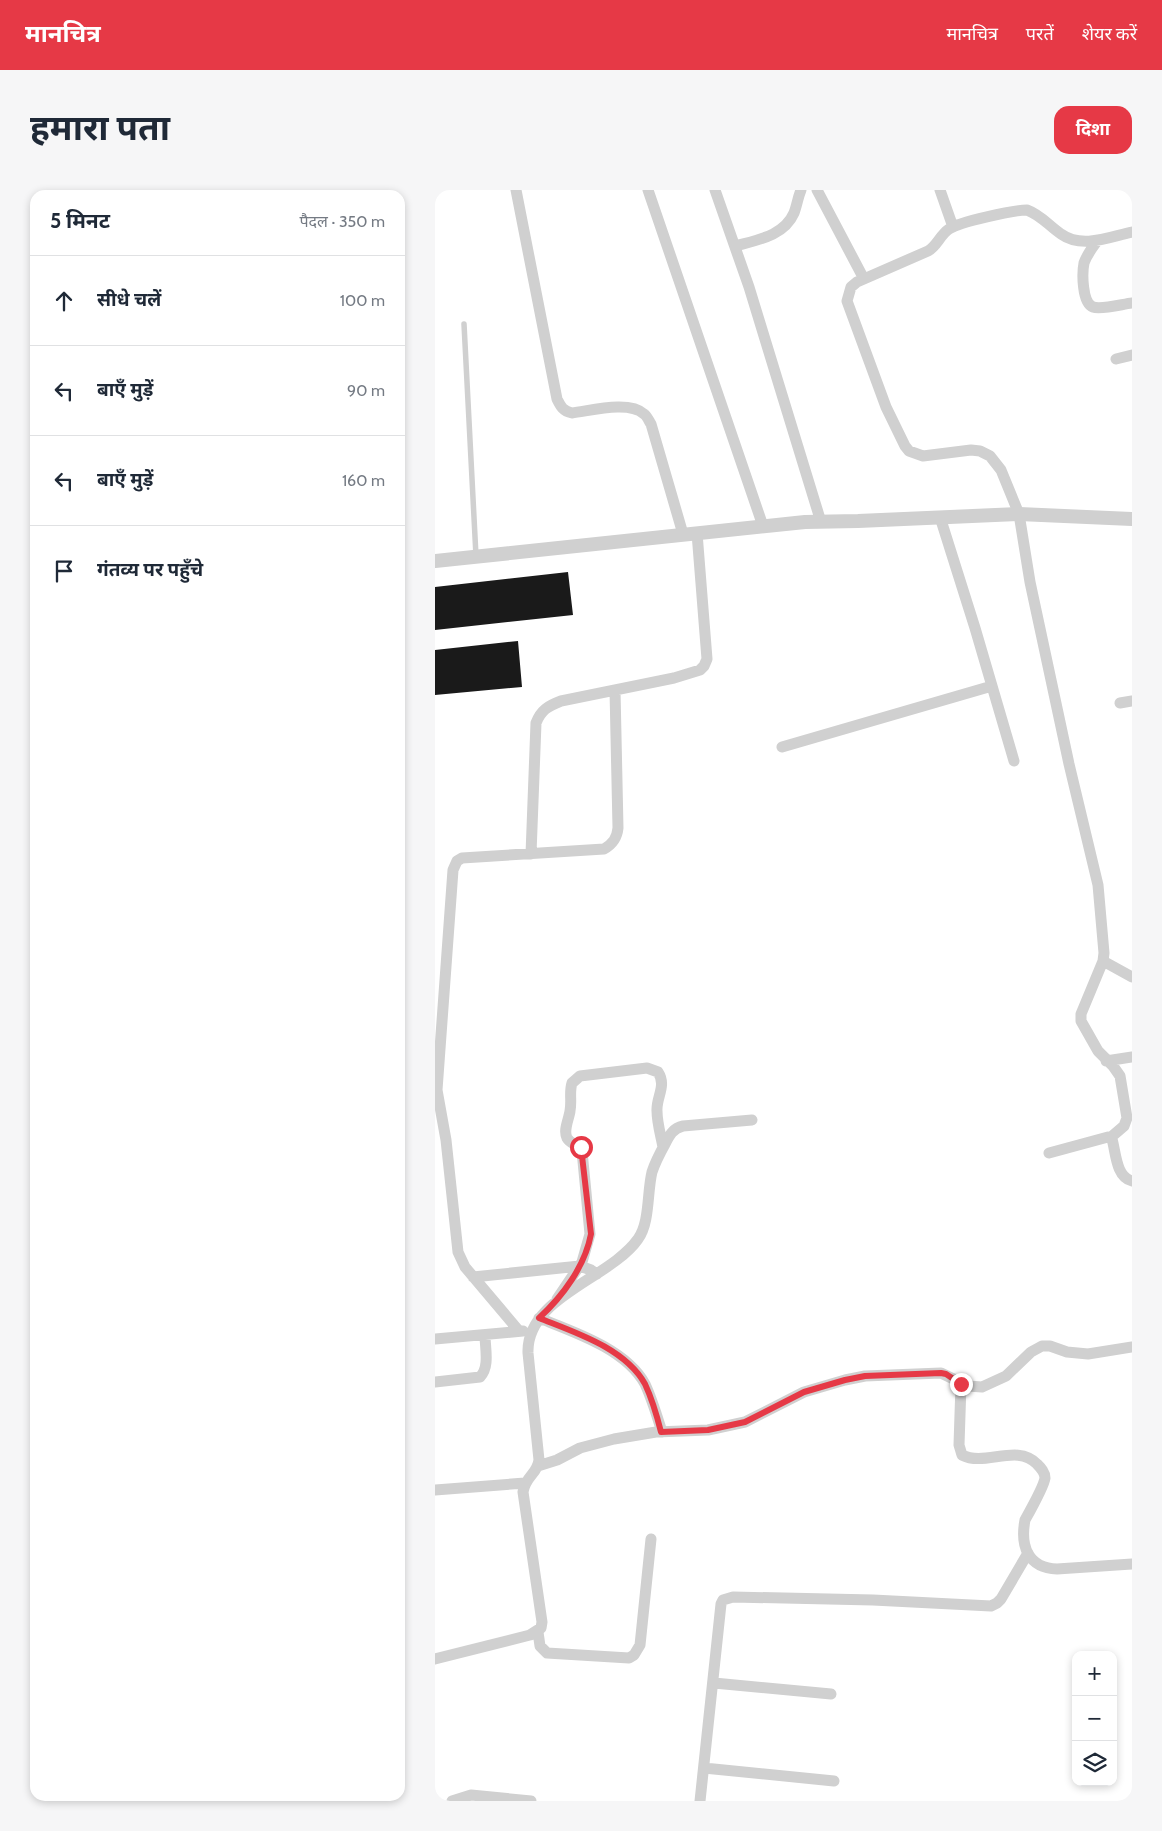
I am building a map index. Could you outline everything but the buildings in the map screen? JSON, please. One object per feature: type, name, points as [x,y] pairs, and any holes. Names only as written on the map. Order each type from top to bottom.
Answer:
[{"type":"street","points":[[516,190],[557,398],[561,408],[572,414],[620,407],[630,408],[644,414],[651,424],[690,534],[707,659],[706,663],[699,670],[675,678],[561,701],[546,708],[540,714],[536,723],[531,854]]},
{"type":"street","points":[[649,190],[763,526]]},
{"type":"street","points":[[715,190],[749,287],[821,522]]},
{"type":"street","points":[[735,246],[768,236],[784,227],[794,213],[801,190]]},
{"type":"street","points":[[817,190],[864,278]]},
{"type":"street","points":[[940,190],[953,227]]},
{"type":"street","points":[[1049,1153],[1105,1137],[1110,1138],[1120,1130],[1127,1118],[1121,1076],[1094,1045],[1081,1020],[1081,1014],[1103,961],[1098,885],[1069,764],[1032,591],[1019,514],[1001,470],[990,456],[971,450],[923,456],[909,451],[886,407],[847,301],[851,287],[864,278],[927,252],[935,247],[945,232],[953,227],[975,220],[1027,210],[1034,212],[1062,235],[1078,242],[1098,240],[1132,232]]},
{"type":"street","points":[[1098,240],[1087,255],[1084,263],[1084,291],[1087,302],[1090,306],[1098,308],[1132,303]]},
{"type":"street","points":[[1116,359],[1132,355]]},
{"type":"street","points":[[435,561],[763,526],[821,522],[1019,514],[1132,519]]},
{"type":"street","points":[[940,517],[1014,761]]},
{"type":"street","points":[[782,747],[992,686]]},
{"type":"street","points":[[519,1332],[465,1267],[458,1252],[446,1140],[437,1090],[453,870],[457,861],[462,858],[604,849],[611,845],[615,840],[618,828],[615,690]]},
{"type":"street","points":[[1120,703],[1132,701]]},
{"type":"street","points":[[1103,961],[1132,977]]},
{"type":"street","points":[[1106,1060],[1132,1056]]},
{"type":"street","points":[[538,1466],[528,1342],[531,1330],[539,1318],[553,1304],[580,1266],[591,1234],[583,1151],[581,1147],[568,1140],[567,1136],[567,1122],[571,1110],[572,1082],[580,1076],[637,1069],[652,1068],[658,1072],[661,1076],[662,1091],[657,1102],[657,1115],[663,1147]]},
{"type":"street","points":[[553,1304],[597,1274],[626,1252],[638,1240],[642,1232],[652,1172],[663,1147],[673,1132],[679,1127],[752,1120]]},
{"type":"street","points":[[1110,1138],[1113,1141],[1121,1173],[1126,1180],[1132,1181]]},
{"type":"street","points":[[473,1276],[580,1266],[597,1274]]},
{"type":"street","points":[[539,1318],[595,1340],[612,1351],[635,1372],[644,1383],[653,1404],[661,1432]]},
{"type":"street","points":[[435,1339],[531,1330]]},
{"type":"street","points":[[435,1382],[480,1377],[486,1367],[485,1335]]},
{"type":"street","points":[[651,1539],[640,1645],[634,1655],[629,1658],[547,1653],[540,1646],[538,1632],[543,1622],[523,1492],[525,1483],[538,1466],[557,1460],[580,1448],[606,1441],[661,1432],[708,1430],[745,1422],[804,1392],[845,1380],[865,1376],[941,1373],[946,1374],[961,1384],[975,1388],[982,1387],[1006,1376],[1031,1352],[1042,1346],[1050,1346],[1067,1352],[1088,1354],[1132,1347]]},
{"type":"street","points":[[961,1384],[959,1445],[962,1455],[971,1458],[1022,1455],[1033,1460],[1044,1472],[1045,1480],[1025,1520],[1024,1527],[1025,1548],[1033,1561],[1047,1568],[1132,1564]]},
{"type":"street","points":[[435,1490],[525,1483]]},
{"type":"street","points":[[699,1801],[714,1684],[721,1604],[727,1598],[873,1600],[991,1606],[1001,1599],[1028,1554]]},
{"type":"street","points":[[435,1659],[538,1632]]},
{"type":"street","points":[[714,1684],[831,1694]]},
{"type":"street","points":[[704,1768],[833,1781]]},
{"type":"street","points":[[452,1801],[471,1795],[531,1801]]},
{"type":"lane","points":[[464,324],[475,556]]},
{"type":"route","points":[[581,1147],[583,1151],[591,1234],[589,1244],[582,1262],[575,1273],[553,1304],[539,1318],[595,1340],[612,1351],[635,1372],[644,1383],[653,1404],[661,1432],[708,1430],[745,1422],[761,1416],[786,1400],[804,1392],[865,1376],[941,1373],[946,1374],[961,1384]]}]
